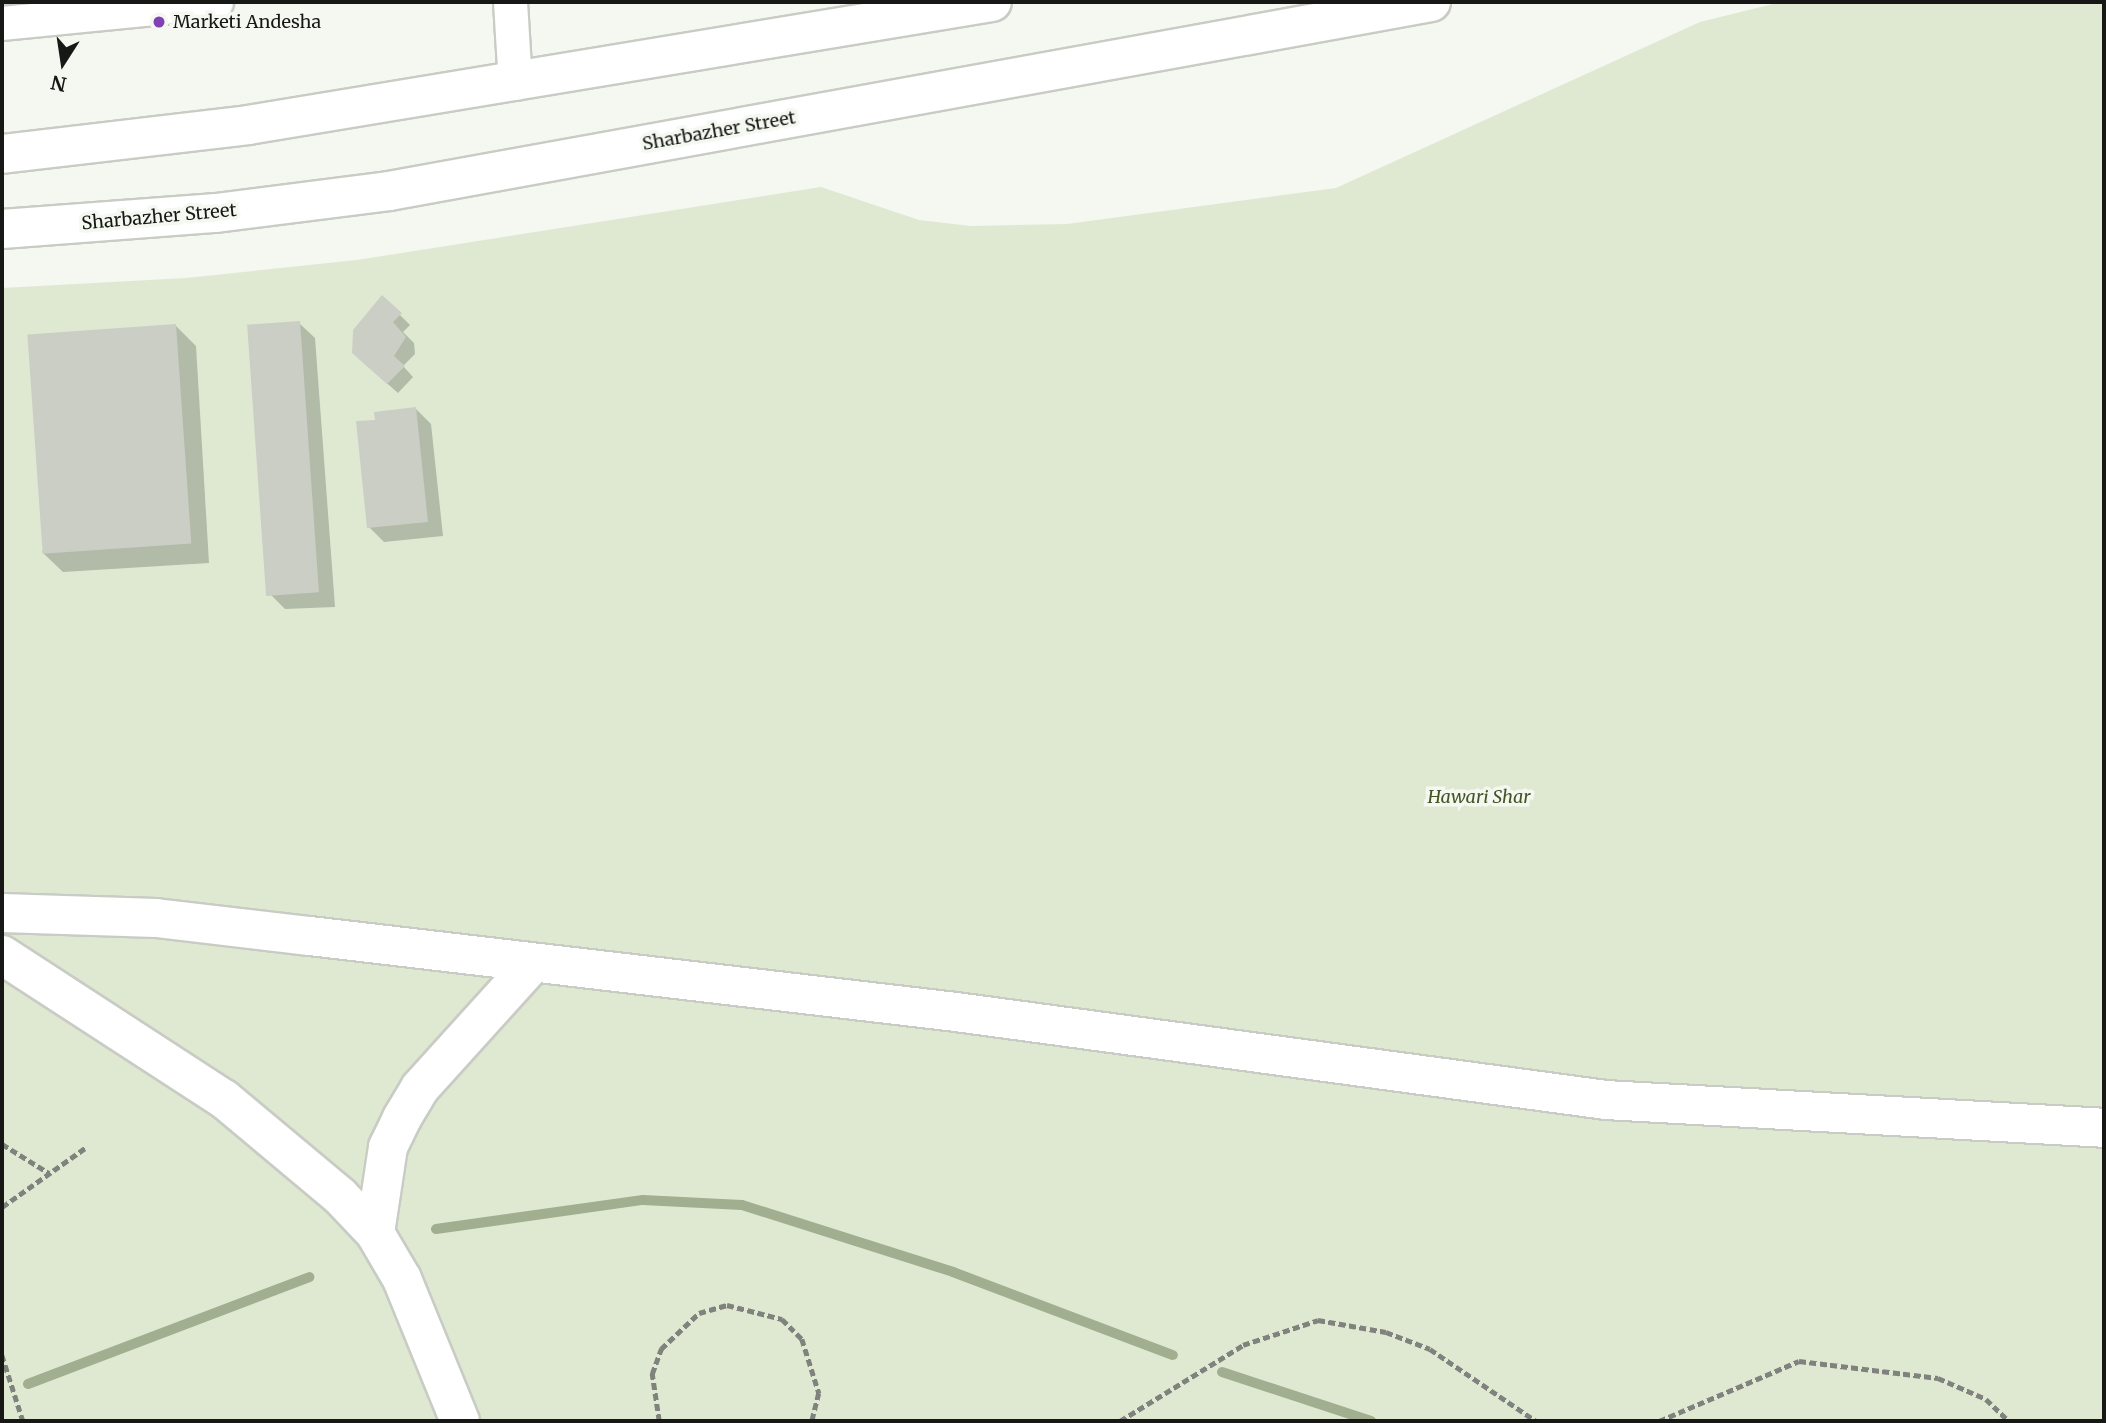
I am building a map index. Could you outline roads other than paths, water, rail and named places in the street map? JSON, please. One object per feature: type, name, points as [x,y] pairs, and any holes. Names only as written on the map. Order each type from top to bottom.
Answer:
[{"type":"street","points":[[2,23],[216,2]]},
{"type":"street","points":[[510,2],[515,83]]},
{"type":"street","points":[[2,154],[248,125],[515,83],[992,2]]},
{"type":"street","name":"Sharbazher Street","points":[[2,229],[216,214],[389,191],[1432,2]]},
{"type":"street","points":[[2,913],[156,918],[531,965],[956,1012],[1606,1100],[2104,1128]]},
{"type":"street","points":[[2,956],[224,1099],[307,1165],[375,1233],[402,1279],[460,1421]]},
{"type":"street","points":[[375,1233],[388,1147],[402,1118],[420,1088],[531,965]]},
{"type":"waterway","points":[[436,1229],[643,1200],[742,1205],[953,1272],[1173,1355]]},
{"type":"waterway","points":[[28,1384],[309,1277]]},
{"type":"waterway","points":[[1222,1372],[1371,1421]]},
{"type":"place","name":"Marketi Andesha","points":[[159,22]]},
{"type":"park label","name":"Hawari Shar","points":[[1479,797]]}]
